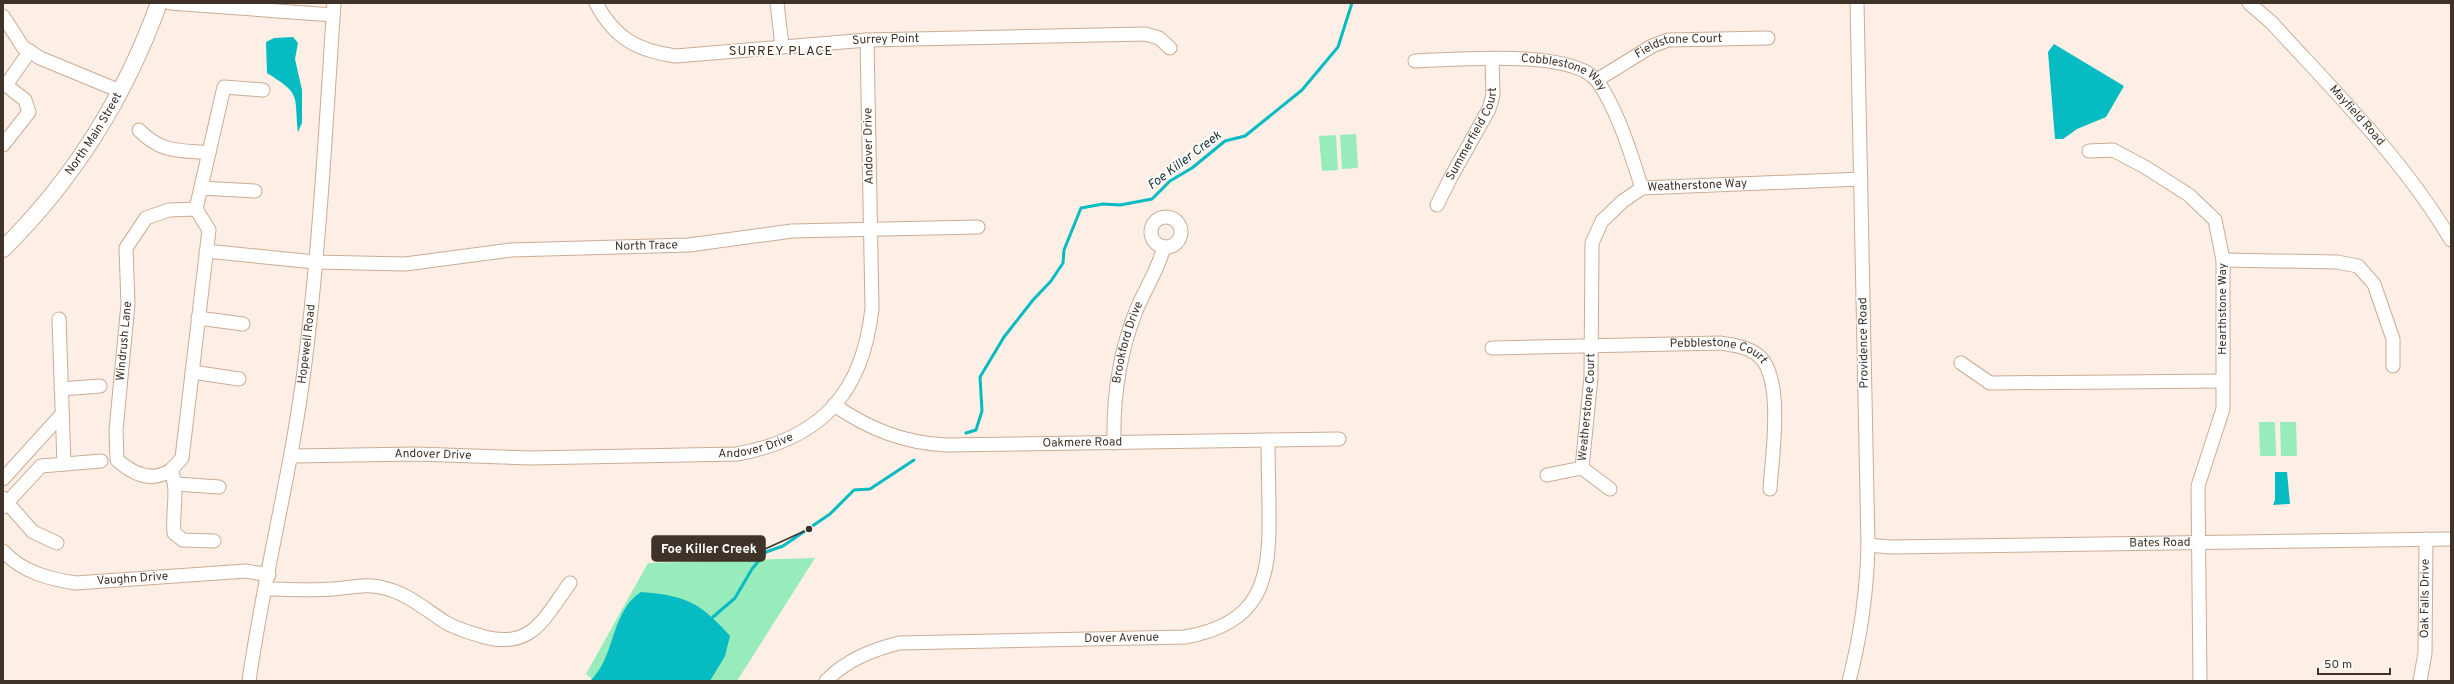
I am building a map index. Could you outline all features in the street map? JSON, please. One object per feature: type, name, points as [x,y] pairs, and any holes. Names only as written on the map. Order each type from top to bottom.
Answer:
[{"type":"main road","name":"North Main Street","points":[[3,249],[33,219],[69,175],[106,119],[135,64],[159,3]]},
{"type":"street","points":[[170,3],[334,9]]},
{"type":"street","name":"Surrey Point","points":[[596,3],[603,17],[618,34],[637,47],[655,54],[676,56],[867,40],[1145,34],[1159,38],[1170,48]]},
{"type":"street","points":[[777,3],[782,46]]},
{"type":"street","name":"Providence Road","points":[[1849,681],[1860,639],[1866,601],[1868,545],[1857,3]]},
{"type":"street","name":"Mayfield Road","points":[[2249,3],[2272,23],[2398,162],[2431,206],[2451,240]]},
{"type":"street","name":"Hopewell Road","points":[[249,681],[292,456],[305,363],[322,199],[334,9]]},
{"type":"street","points":[[3,16],[23,47],[120,91]]},
{"type":"street","name":"Fieldstone Court","points":[[1597,80],[1652,46],[1668,40],[1768,38]]},
{"type":"street","name":"Andover Drive","points":[[292,456],[416,454],[530,458],[737,454],[765,449],[791,439],[815,424],[834,406],[857,373],[869,336],[872,308],[867,40]]},
{"type":"street","points":[[3,145],[29,112],[25,100],[5,84],[30,51]]},
{"type":"street","name":"Cobblestone Way","points":[[1414,61],[1492,59],[1545,60],[1571,64],[1597,80],[1619,122],[1642,188]]},
{"type":"street","name":"Summerfield Court","points":[[1437,205],[1450,177],[1490,109],[1493,95],[1492,59]]},
{"type":"street","points":[[214,541],[183,540],[174,532],[176,484],[171,470],[182,458],[206,251],[210,230],[196,209],[224,87],[263,90]]},
{"type":"street","points":[[139,130],[148,140],[162,148],[209,153]]},
{"type":"street","name":"Hearthstone Way","points":[[2090,151],[2113,150],[2145,167],[2189,196],[2215,220],[2223,260],[2223,409],[2198,486],[2200,681]]},
{"type":"street","name":"Weatherstone Way","points":[[1590,346],[1592,243],[1602,221],[1623,201],[1642,188],[1860,179]]},
{"type":"street","points":[[201,188],[256,191]]},
{"type":"street","name":"Windrush Lane","points":[[171,470],[165,474],[150,477],[130,472],[117,460],[116,430],[128,304],[126,248],[146,218],[169,210],[196,209]]},
{"type":"street","name":"North Trace","points":[[315,262],[405,264],[511,250],[689,245],[792,231],[978,227]]},
{"type":"street","name":"Brookford Drive","points":[[1114,443],[1115,397],[1123,351],[1136,312],[1159,267],[1164,247]]},
{"type":"street","points":[[206,251],[315,262]]},
{"type":"street","points":[[2223,260],[2337,262],[2358,266],[2374,284],[2393,339],[2393,366]]},
{"type":"street","points":[[198,318],[243,324]]},
{"type":"street","points":[[59,319],[64,464]]},
{"type":"street","name":"Pebblestone Court","points":[[1492,348],[1720,343],[1747,350],[1760,357],[1770,376],[1773,397],[1770,489]]},
{"type":"street","name":"Weatherstone Court","points":[[1582,468],[1591,377],[1590,346]]},
{"type":"street","points":[[1961,363],[1990,383],[2223,381]]},
{"type":"street","points":[[192,372],[239,379]]},
{"type":"street","points":[[61,389],[100,386]]},
{"type":"street","name":"Oakmere Road","points":[[834,406],[878,431],[927,444],[954,446],[1339,439]]},
{"type":"street","points":[[3,479],[62,414]]},
{"type":"street","name":"Dover Avenue","points":[[826,681],[852,660],[875,650],[899,643],[1185,637],[1205,634],[1223,626],[1239,616],[1251,602],[1261,586],[1267,568],[1269,548],[1268,440]]},
{"type":"street","points":[[57,543],[33,532],[4,503],[41,466],[101,461]]},
{"type":"street","points":[[1546,475],[1582,468],[1610,489]]},
{"type":"street","points":[[176,484],[219,487]]},
{"type":"street","name":"Oak Falls Drive","points":[[2420,681],[2425,653],[2426,539]]},
{"type":"street","name":"Bates Road","points":[[1868,545],[1890,547],[2451,539]]},
{"type":"street","name":"Vaughn Drive","points":[[3,551],[27,570],[51,579],[76,583],[246,571],[269,575]]},
{"type":"street","points":[[266,589],[334,589],[367,585],[386,588],[416,602],[446,623],[461,630],[495,640],[510,641],[523,637],[536,628],[570,583]]},
{"type":"green space","points":[[1356,134],[1358,168],[1342,169],[1340,135]]},
{"type":"green space","points":[[1336,135],[1338,170],[1322,171],[1319,136]]},
{"type":"green space","points":[[2259,422],[2275,422],[2276,456],[2260,456]]},
{"type":"green space","points":[[2280,422],[2296,422],[2297,456],[2281,456]]},
{"type":"green space","points":[[815,558],[737,681],[595,681],[586,674],[648,563]]},
{"type":"water","points":[[293,37],[298,43],[295,59],[302,90],[302,123],[298,132],[296,102],[294,96],[286,86],[267,73],[266,42],[274,38]]},
{"type":"water","points":[[2054,44],[2124,86],[2106,117],[2077,129],[2063,139],[2055,139],[2048,52]]},
{"type":"water","points":[[2275,472],[2287,472],[2290,504],[2273,505],[2275,500]]},
{"type":"water","points":[[641,592],[656,593],[691,603],[701,608],[730,636],[725,656],[710,681],[590,681],[605,660],[618,623],[624,611],[631,601]]},
{"type":"waterway","name":"Foe Killer Creek","points":[[966,433],[976,430],[982,411],[980,377],[1004,337],[1033,300],[1051,281],[1063,263],[1064,250],[1081,208],[1103,204],[1120,205],[1152,199],[1170,181],[1192,168],[1225,141],[1245,136],[1302,90],[1338,47],[1352,3]]},
{"type":"waterway","name":"Foe Killer Creek","points":[[713,617],[735,598],[752,569],[766,552],[783,546],[830,514],[854,490],[870,489],[914,460]]},
{"type":"place","name":"Foe Killer Creek","points":[[809,529]]},
{"type":"district","name":"SURREY PLACE","points":[[781,52]]}]
